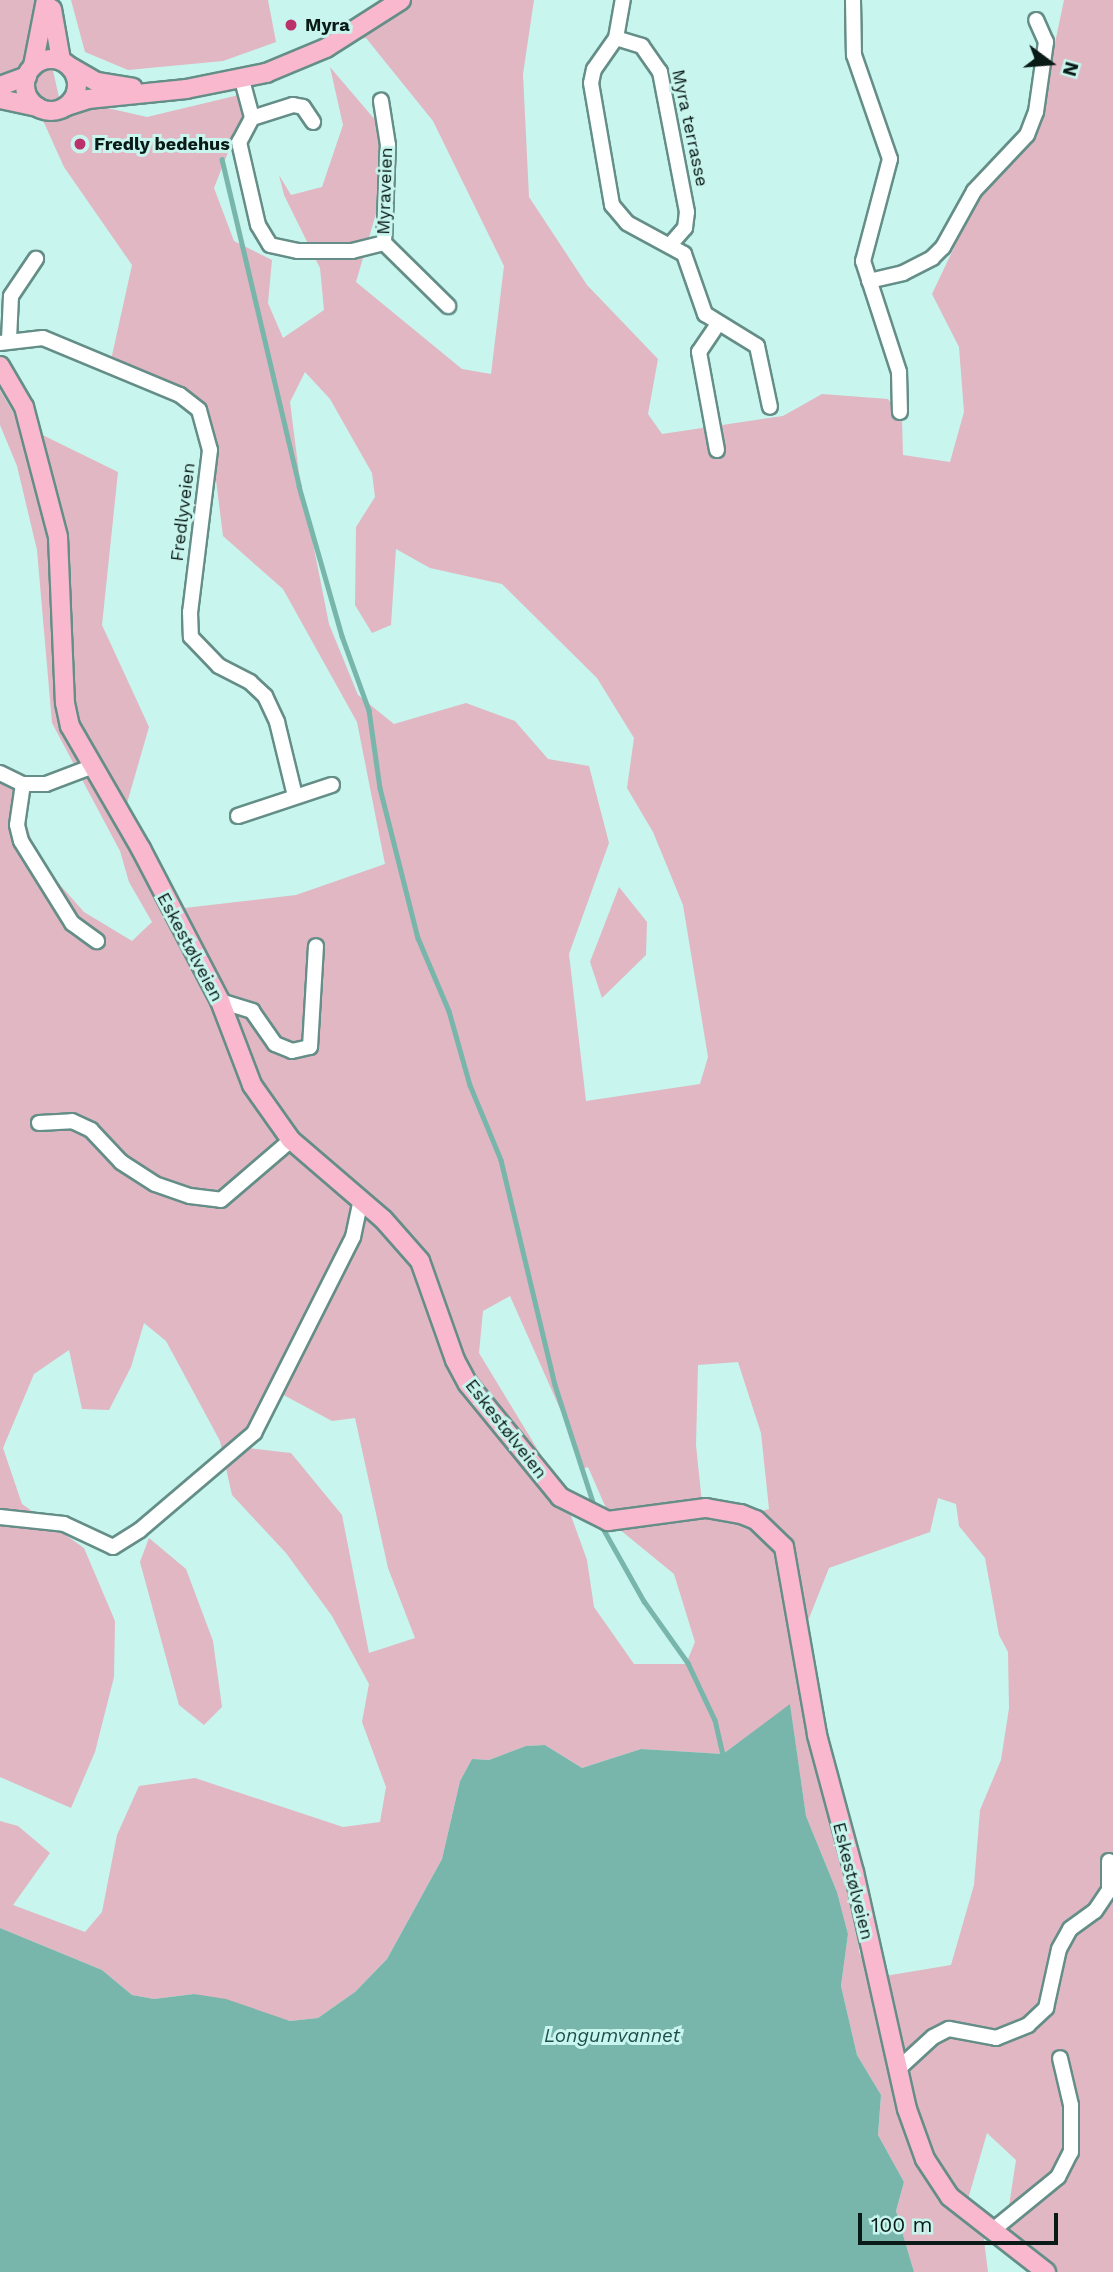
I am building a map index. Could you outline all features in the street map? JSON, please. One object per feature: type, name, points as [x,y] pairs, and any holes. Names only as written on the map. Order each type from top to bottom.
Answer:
[{"type":"main road","points":[[37,107],[25,86],[46,0]]},
{"type":"main road","points":[[52,0],[53,32],[77,88],[67,106]]},
{"type":"main road","points":[[0,99],[49,111],[150,91],[242,80],[326,48],[401,0]]},
{"type":"main road","points":[[0,86],[30,71],[42,60],[65,63],[97,82],[150,91]]},
{"type":"main road","name":"Eskestølveien","points":[[0,366],[24,407],[52,507],[60,563],[65,703],[78,746],[141,849],[220,1001],[252,1085],[291,1140],[361,1200],[420,1261],[455,1360],[468,1384],[560,1497],[590,1515],[608,1521],[706,1507],[723,1510],[756,1520],[784,1547],[817,1735],[854,1872],[897,2070],[925,2159],[942,2188],[1046,2272]]},
{"type":"street","points":[[623,0],[616,38],[594,69],[591,83],[612,205],[627,223],[670,245],[691,266],[705,314],[757,346],[770,407]]},
{"type":"street","points":[[853,0],[854,55],[890,159],[863,261],[899,372],[900,412]]},
{"type":"street","points":[[869,281],[903,274],[932,258],[948,240],[974,191],[1027,135],[1036,112],[1046,42],[1036,20]]},
{"type":"street","name":"Myra terrasse","points":[[616,38],[642,46],[660,72],[687,212],[685,228],[670,245]]},
{"type":"street","points":[[242,80],[252,118],[293,105],[307,111],[313,122]]},
{"type":"street","name":"Myraveien","points":[[252,118],[239,142],[258,225],[270,245],[298,251],[352,251],[384,243],[388,145],[382,101]]},
{"type":"street","points":[[384,243],[448,306]]},
{"type":"street","points":[[4,341],[11,296],[36,259]]},
{"type":"street","points":[[717,450],[699,352],[718,324]]},
{"type":"street","name":"Fredlyveien","points":[[4,341],[43,338],[180,396],[199,410],[209,450],[190,612],[191,637],[219,666],[250,682],[265,696],[277,722],[295,796]]},
{"type":"street","points":[[0,773],[23,784],[60,781],[91,767]]},
{"type":"street","points":[[23,784],[18,825],[21,841],[72,923],[97,942]]},
{"type":"street","points":[[238,816],[332,785]]},
{"type":"street","points":[[220,1001],[252,1011],[275,1044],[292,1051],[310,1047],[315,1032],[316,946]]},
{"type":"street","points":[[39,1123],[72,1121],[91,1130],[121,1162],[155,1184],[190,1196],[221,1200],[291,1140]]},
{"type":"street","points":[[0,1517],[64,1524],[113,1547],[140,1531],[254,1433],[353,1237],[361,1200]]},
{"type":"street","points":[[897,2070],[933,2037],[949,2029],[996,2038],[1028,2025],[1046,2008],[1059,1949],[1070,1929],[1095,1911],[1108,1890],[1109,1861]]},
{"type":"street","points":[[993,2230],[1058,2177],[1071,2152],[1070,2105],[1060,2058]]},
{"type":"shaded area","points":[[0,0],[55,0],[51,62],[59,97],[147,117],[243,94],[249,115],[243,114],[214,188],[234,241],[272,260],[268,303],[283,338],[324,310],[320,268],[284,195],[279,175],[291,195],[322,187],[343,125],[330,67],[382,128],[380,200],[356,282],[462,369],[491,374],[504,266],[433,121],[366,38],[350,42],[412,0],[534,0],[523,74],[529,197],[587,285],[658,359],[648,414],[662,434],[783,416],[822,394],[888,399],[902,418],[903,455],[950,462],[964,412],[959,347],[932,294],[978,197],[1038,124],[1064,0],[1113,0],[1113,2272],[1035,2272],[1004,2239],[1016,2160],[987,2133],[966,2206],[981,2216],[988,2272],[914,2272],[896,2211],[904,2182],[878,2135],[881,2095],[857,2055],[841,1986],[848,1934],[837,1892],[806,1816],[790,1705],[723,1754],[641,1749],[582,1768],[545,1745],[526,1746],[489,1760],[472,1759],[460,1781],[442,1859],[387,1959],[355,1992],[318,2018],[290,2021],[194,1994],[154,1999],[132,1995],[102,1970],[0,1928],[0,1821],[18,1826],[50,1853],[13,1905],[85,1932],[102,1912],[117,1835],[139,1786],[195,1778],[343,1827],[380,1822],[386,1787],[362,1722],[369,1684],[332,1616],[286,1553],[232,1495],[220,1441],[166,1341],[144,1323],[131,1367],[109,1410],[82,1409],[69,1350],[34,1374],[3,1448],[22,1504],[84,1548],[115,1621],[114,1677],[95,1752],[71,1808],[0,1777],[0,775],[18,795],[37,859],[84,912],[132,941],[152,922],[129,882],[120,851],[52,723],[37,550],[17,466],[0,425],[0,390],[20,424],[118,472],[102,625],[149,727],[123,817],[167,910],[296,895],[385,864],[357,722],[283,589],[223,536],[213,456],[191,407],[109,369],[132,265],[64,167],[32,96],[0,94]],"holes":[[[305,372],[330,399],[372,473],[375,497],[356,527],[355,605],[372,633],[391,625],[396,549],[430,568],[502,584],[597,678],[634,738],[627,788],[653,832],[683,905],[708,1057],[700,1084],[586,1101],[569,954],[609,843],[589,766],[548,759],[515,721],[466,703],[394,724],[358,695],[329,624],[299,473],[290,402]],[[510,1296],[573,1438],[581,1469],[588,1467],[613,1524],[674,1574],[695,1642],[686,1664],[634,1664],[594,1607],[587,1560],[561,1488],[479,1353],[483,1311]],[[738,1362],[761,1433],[769,1509],[744,1515],[702,1503],[696,1445],[698,1365]],[[278,1392],[332,1421],[355,1418],[388,1568],[415,1638],[369,1653],[342,1515],[291,1453],[240,1447],[243,1435]],[[938,1498],[956,1504],[959,1526],[985,1558],[999,1635],[1008,1652],[1009,1708],[1001,1760],[980,1810],[974,1885],[951,1965],[873,1978],[859,1952],[857,1914],[824,1792],[800,1641],[829,1568],[930,1532]]]},
{"type":"shaded area","points":[[71,0],[268,0],[276,42],[223,61],[128,70],[85,52]]},
{"type":"shaded area","points":[[619,887],[647,922],[646,955],[602,998],[590,962]]},
{"type":"shaded area","points":[[149,1538],[186,1569],[213,1641],[222,1707],[204,1725],[179,1705],[140,1562]]},
{"type":"water","name":"Longumvannet","points":[[790,1704],[806,1816],[837,1892],[848,1934],[841,1986],[857,2055],[881,2095],[878,2135],[904,2182],[896,2211],[914,2272],[0,2272],[0,1928],[102,1970],[132,1995],[154,1999],[194,1994],[226,1999],[290,2021],[318,2018],[355,1992],[387,1959],[442,1859],[460,1781],[472,1759],[489,1760],[526,1746],[545,1745],[582,1768],[641,1749],[723,1754]]},
{"type":"waterway","points":[[222,159],[299,486],[342,636],[369,710],[380,788],[418,938],[449,1011],[470,1085],[501,1160],[555,1385],[595,1508]]},
{"type":"waterway","points":[[600,1523],[644,1601],[688,1663],[715,1720],[723,1754]]},
{"type":"place","name":"Myra","points":[[291,25]]},
{"type":"place","name":"Fredly bedehus","points":[[80,144]]}]
